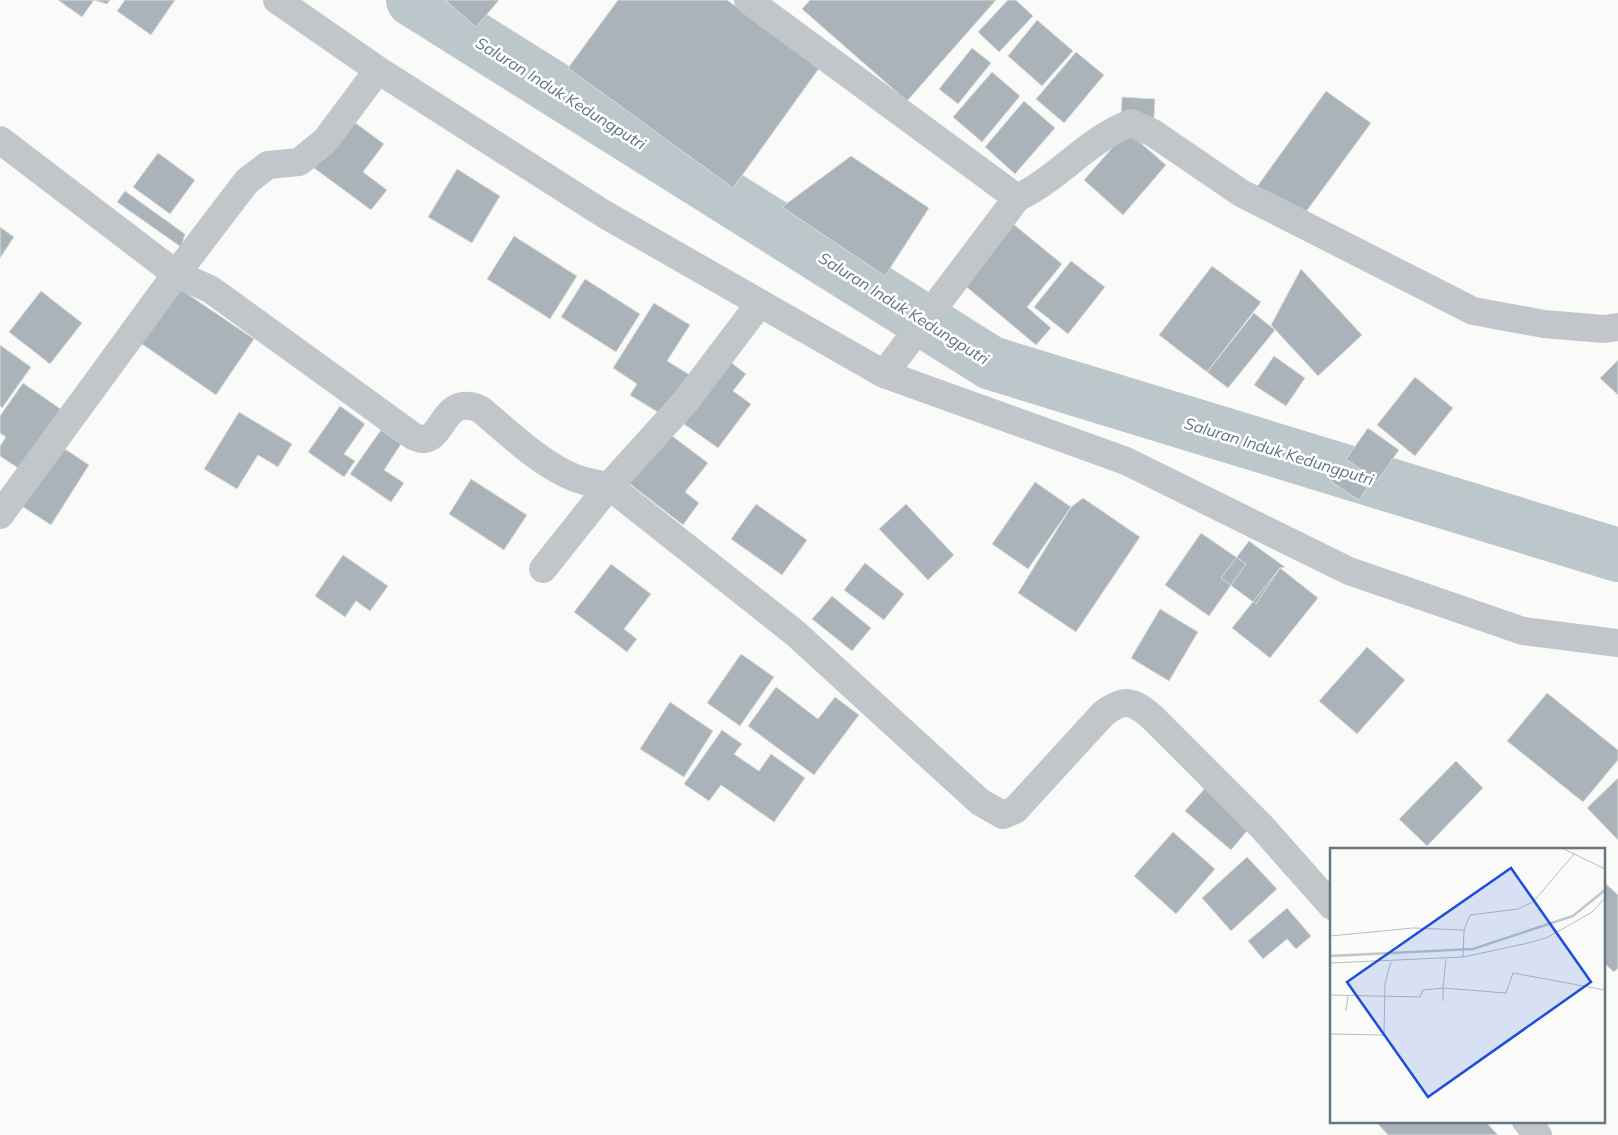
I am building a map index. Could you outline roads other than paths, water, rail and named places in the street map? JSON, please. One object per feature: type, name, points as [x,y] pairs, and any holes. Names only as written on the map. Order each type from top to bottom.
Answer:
[{"type":"street","points":[[277,0],[378,70],[604,214],[884,374],[1126,461],[1349,571],[1523,632],[1618,642]]},
{"type":"street","points":[[748,0],[1016,198]]},
{"type":"street","points":[[0,515],[176,274],[247,181],[268,165],[299,162],[325,141],[378,70]]},
{"type":"street","points":[[884,374],[1016,198],[1036,189],[1097,142],[1131,123],[1154,133],[1241,193],[1473,311],[1544,324],[1604,329],[1618,327]]},
{"type":"street","points":[[0,140],[176,274],[210,288],[420,440],[433,435],[455,408],[469,405],[480,410],[562,471],[575,478],[609,486],[795,633],[980,802],[992,810],[1003,815],[1015,810],[1103,714],[1117,704],[1126,702],[1140,707],[1152,717],[1262,827],[1330,904]]},
{"type":"street","points":[[543,569],[609,486],[685,402],[760,304]]},
{"type":"street","points":[[1527,1122],[1538,1135]]},
{"type":"waterway","name":"Saluran Induk Kedungputri","points":[[413,0],[991,363],[1618,555]]}]
